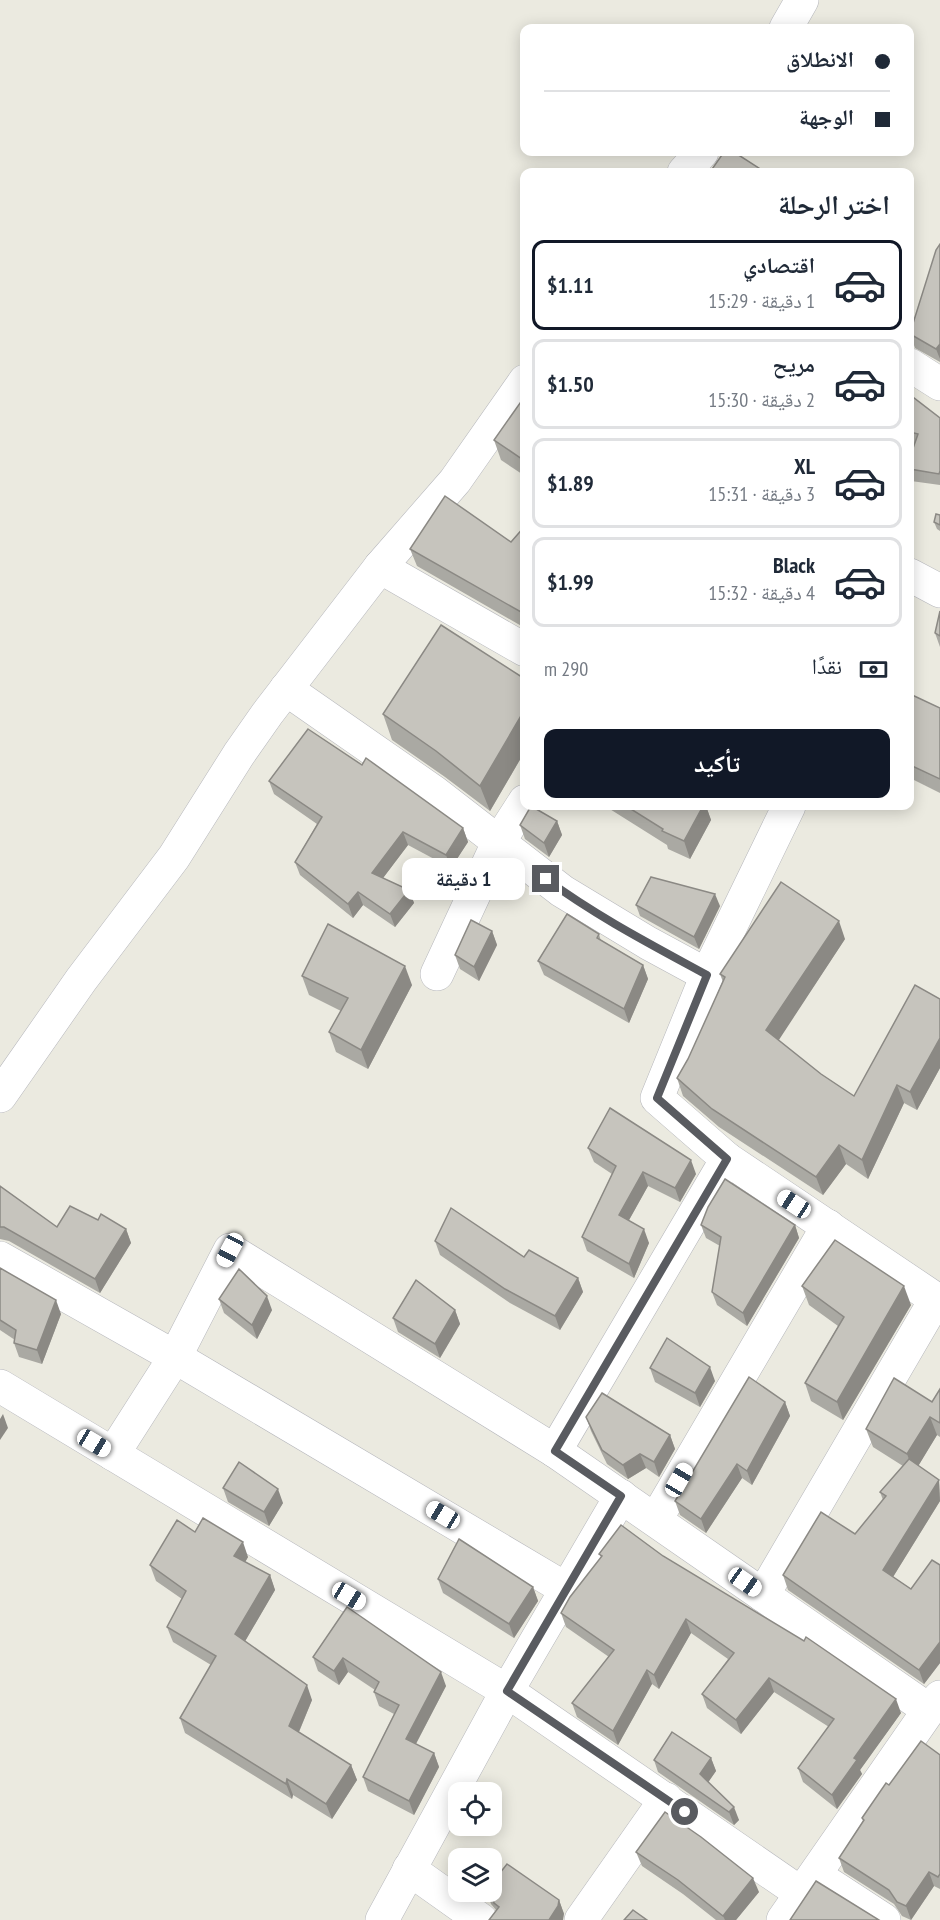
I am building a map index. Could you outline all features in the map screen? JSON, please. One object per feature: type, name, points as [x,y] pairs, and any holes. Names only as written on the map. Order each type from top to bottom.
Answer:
[{"type":"street","points":[[788,24],[802,0]]},
{"type":"street","points":[[688,168],[698,156]]},
{"type":"street","points":[[914,368],[940,384]]},
{"type":"street","points":[[0,1096],[81,980],[174,858],[239,754],[286,689],[380,567],[455,481],[520,388]]},
{"type":"street","points":[[380,567],[520,647]]},
{"type":"street","points":[[914,577],[940,591]]},
{"type":"street","points":[[286,689],[434,792],[562,891],[648,943],[707,975]]},
{"type":"street","points":[[437,974],[498,843],[520,809]]},
{"type":"street","points":[[763,1595],[938,1300],[727,1159],[657,1098],[707,975],[781,810]]},
{"type":"street","points":[[555,1451],[727,1159]]},
{"type":"street","points":[[656,1520],[828,1226]]},
{"type":"street","points":[[113,1454],[175,1357],[230,1250],[555,1451],[763,1595],[934,1703],[783,1920]]},
{"type":"street","points":[[0,1258],[175,1357],[566,1588]]},
{"type":"street","points":[[0,1386],[507,1691],[666,1799],[808,1884],[884,1920]]},
{"type":"street","points":[[382,1920],[507,1691],[621,1496]]},
{"type":"street","points":[[581,1920],[666,1799]]},
{"type":"street","points":[[410,1869],[481,1920]]},
{"type":"building","points":[[721,156],[740,156],[759,168],[713,168]]},
{"type":"building","points":[[940,244],[940,344],[936,349],[914,336],[914,320],[936,250]]},
{"type":"building","points":[[914,398],[940,418],[939,474],[914,470],[914,446],[918,434],[914,433]]},
{"type":"building","points":[[520,403],[520,458],[494,440]]},
{"type":"building","points":[[445,496],[511,542],[520,532],[520,611],[410,549]]},
{"type":"building","points":[[936,514],[940,515],[940,525],[934,522]]},
{"type":"building","points":[[940,611],[940,636],[935,633]]},
{"type":"building","points":[[441,625],[520,676],[520,718],[480,786],[436,751],[383,714]]},
{"type":"building","points":[[914,696],[940,708],[940,779],[914,767]]},
{"type":"building","points":[[308,729],[362,765],[366,758],[463,828],[446,855],[403,832],[372,873],[409,890],[390,914],[358,892],[348,904],[295,862],[322,817],[269,781]]},
{"type":"building","points":[[529,810],[538,810],[557,821],[544,843],[520,825]]},
{"type":"building","points":[[632,810],[701,810],[684,841],[662,831],[663,829]]},
{"type":"building","points":[[651,877],[715,894],[694,937],[636,905]]},
{"type":"building","points":[[781,882],[839,921],[766,1030],[821,1074],[854,1096],[915,985],[940,999],[940,1038],[910,1092],[897,1085],[862,1160],[839,1145],[816,1177],[712,1109],[677,1078],[725,977],[720,974]]},
{"type":"building","points":[[567,914],[599,934],[597,938],[643,965],[624,1009],[538,961]]},
{"type":"building","points":[[471,920],[492,931],[474,967],[455,955]]},
{"type":"building","points":[[328,924],[405,966],[361,1050],[329,1032],[348,998],[302,976]]},
{"type":"building","points":[[610,1108],[691,1160],[675,1188],[643,1172],[619,1215],[644,1229],[629,1264],[582,1237],[616,1166],[588,1148]]},
{"type":"building","points":[[725,1179],[795,1225],[743,1313],[712,1292],[721,1237],[701,1225],[708,1207]]},
{"type":"building","points":[[0,1186],[57,1227],[70,1206],[98,1220],[101,1214],[126,1229],[95,1279],[4,1227],[0,1227]]},
{"type":"building","points":[[451,1208],[524,1257],[529,1250],[578,1278],[555,1316],[505,1289],[435,1241]]},
{"type":"building","points":[[835,1240],[904,1286],[837,1402],[805,1383],[844,1317],[802,1286]]},
{"type":"building","points":[[0,1268],[56,1300],[37,1350],[14,1343],[16,1330],[0,1320]]},
{"type":"building","points":[[239,1269],[267,1296],[252,1325],[219,1299]]},
{"type":"building","points":[[416,1280],[455,1310],[435,1344],[393,1318]]},
{"type":"building","points":[[667,1338],[710,1367],[695,1393],[650,1368]]},
{"type":"building","points":[[749,1377],[785,1402],[747,1471],[737,1464],[701,1519],[675,1501]]},
{"type":"building","points":[[894,1378],[932,1402],[940,1389],[940,1423],[930,1417],[907,1454],[866,1429]]},
{"type":"building","points":[[602,1393],[670,1435],[654,1462],[640,1454],[623,1465],[602,1450],[586,1417]]},
{"type":"building","points":[[909,1459],[939,1480],[883,1570],[911,1589],[932,1560],[940,1565],[940,1642],[919,1670],[783,1575],[821,1512],[855,1534],[886,1496],[880,1492]]},
{"type":"building","points":[[239,1462],[278,1489],[264,1512],[223,1488]]},
{"type":"building","points":[[203,1518],[243,1542],[234,1556],[270,1575],[235,1634],[307,1685],[289,1726],[351,1765],[326,1804],[287,1779],[286,1784],[180,1718],[216,1656],[167,1627],[186,1591],[150,1565],[177,1520],[195,1532]]},
{"type":"building","points":[[621,1525],[663,1556],[804,1641],[806,1637],[896,1699],[854,1758],[857,1760],[832,1795],[798,1768],[834,1719],[769,1678],[736,1720],[702,1694],[734,1653],[686,1619],[654,1675],[647,1670],[613,1731],[572,1703],[614,1650],[561,1613],[570,1597],[602,1556],[599,1554]]},
{"type":"building","points":[[459,1539],[533,1587],[509,1624],[438,1579]]},
{"type":"building","points":[[347,1607],[441,1672],[406,1739],[434,1753],[409,1801],[363,1777],[399,1705],[374,1692],[379,1682],[343,1658],[334,1671],[313,1657]]},
{"type":"building","points":[[672,1732],[711,1758],[700,1774],[734,1807],[729,1812],[654,1760]]},
{"type":"building","points":[[921,1741],[940,1755],[940,1874],[938,1877],[929,1872],[906,1906],[897,1902],[889,1890],[839,1858],[886,1783],[889,1785]]},
{"type":"building","points":[[665,1812],[753,1878],[723,1916],[678,1880],[636,1852]]},
{"type":"building","points":[[507,1864],[559,1900],[549,1920],[489,1920],[499,1907],[494,1902],[502,1902],[502,1870]]},
{"type":"building","points":[[816,1881],[879,1920],[790,1920]]},
{"type":"building","points":[[633,1910],[647,1920],[624,1920]]},
{"type":"route","points":[[546,879],[648,943],[707,975],[657,1098],[727,1159],[555,1451],[621,1496],[507,1691],[685,1812]]}]
